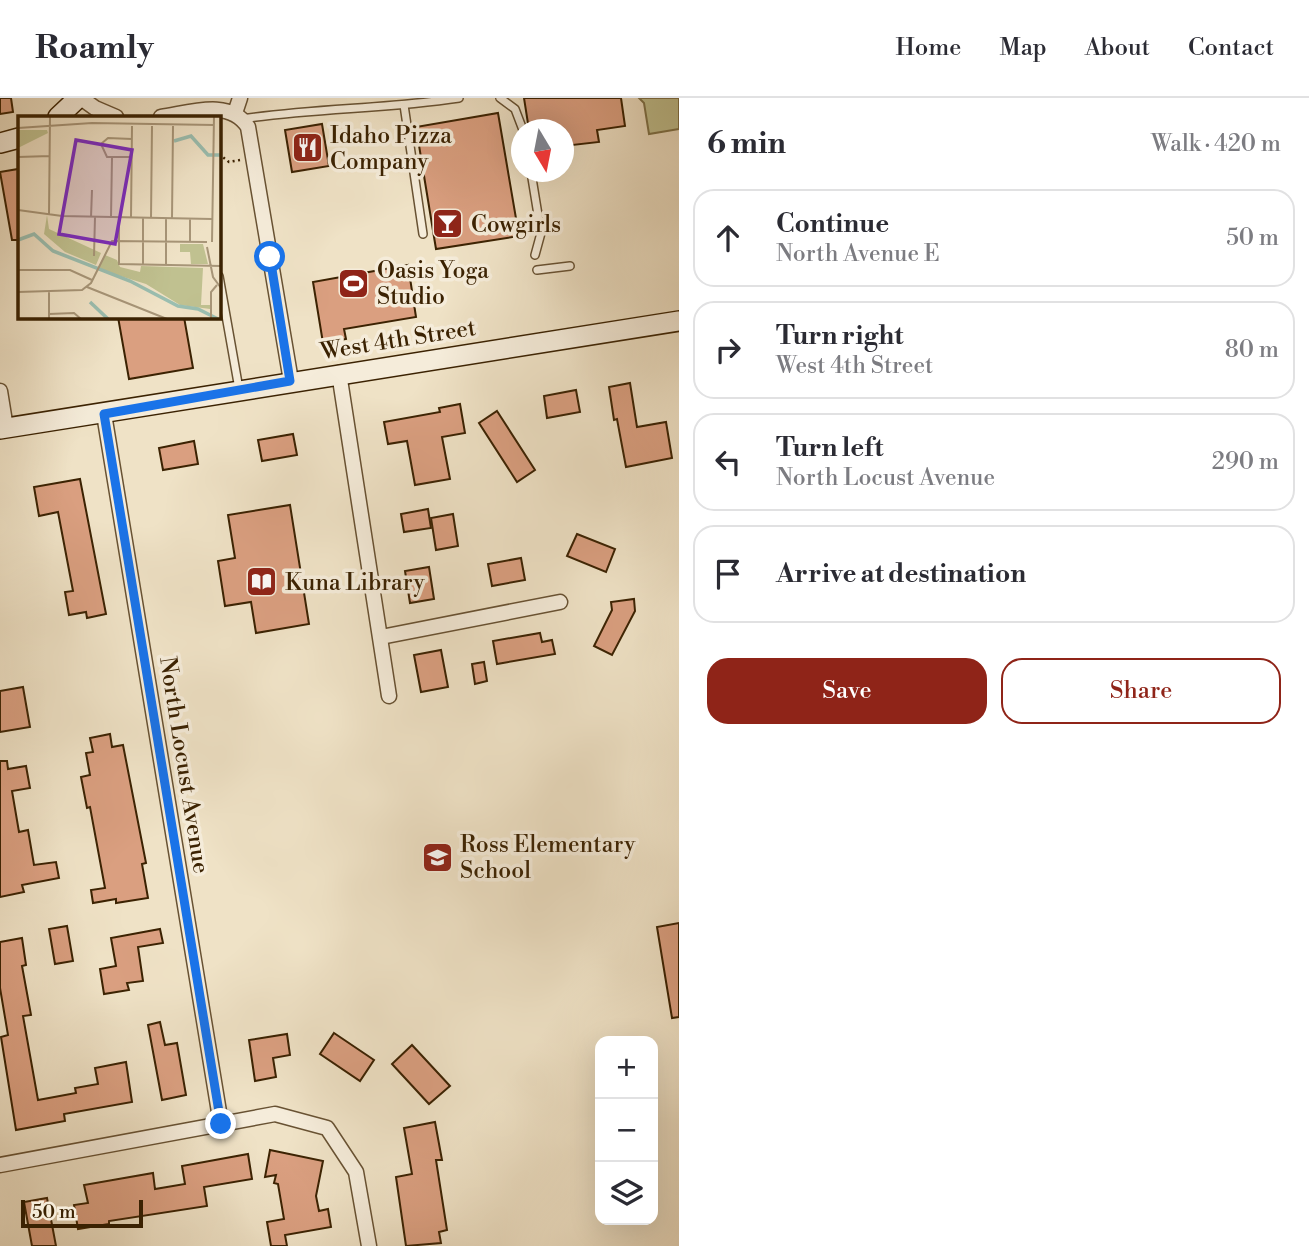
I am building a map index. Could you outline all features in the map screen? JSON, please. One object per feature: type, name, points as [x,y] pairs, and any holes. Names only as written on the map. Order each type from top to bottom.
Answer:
[{"type":"main road","points":[[59,116],[79,98]]},
{"type":"main road","points":[[0,143],[18,138]]},
{"type":"main road","name":"West 4th Street","points":[[3,428],[679,321]]},
{"type":"street","points":[[79,98],[114,116]]},
{"type":"street","points":[[240,98],[239,116],[251,136],[290,381]]},
{"type":"street","points":[[170,116],[222,110],[239,116]]},
{"type":"street","points":[[339,373],[389,696]]},
{"type":"street","points":[[0,391],[3,428]]},
{"type":"street","name":"North Locust Avenue","points":[[104,414],[221,1124]]},
{"type":"street","points":[[381,638],[560,602]]},
{"type":"street","points":[[0,1165],[275,1114],[327,1128],[356,1172],[369,1246]]},
{"type":"lane","points":[[239,116],[404,105],[459,98]]},
{"type":"lane","points":[[500,98],[515,109],[519,119]]},
{"type":"lane","points":[[404,105],[423,234]]},
{"type":"lane","points":[[533,182],[541,233],[535,255]]},
{"type":"lane","points":[[537,270],[570,265]]},
{"type":"lane","points":[[220,282],[239,390]]},
{"type":"path","points":[[220,155],[229,162],[240,160]]},
{"type":"green space","points":[[639,98],[679,98],[679,129],[649,134],[644,103]]},
{"type":"building","points":[[0,98],[11,98],[13,112],[0,114]]},
{"type":"building","points":[[524,98],[621,98],[625,126],[597,130],[599,142],[574,145],[574,119],[527,119]]},
{"type":"building","points":[[498,113],[519,236],[436,249],[416,127]]},
{"type":"building","name":"Idaho Pizza Company","points":[[322,124],[329,166],[292,172],[285,130]]},
{"type":"building","points":[[18,169],[18,240],[12,240],[0,172]]},
{"type":"building","points":[[408,265],[416,317],[344,329],[346,339],[323,343],[313,282]]},
{"type":"building","points":[[118,318],[184,318],[193,368],[129,379]]},
{"type":"building","points":[[630,383],[637,427],[666,422],[672,458],[626,467],[609,387]]},
{"type":"building","points":[[576,390],[580,412],[547,418],[544,396]]},
{"type":"building","points":[[460,404],[465,433],[442,437],[450,479],[415,485],[407,441],[388,444],[384,422],[440,412],[439,408]]},
{"type":"building","points":[[497,411],[535,470],[517,482],[479,423]]},
{"type":"building","points":[[293,434],[297,455],[262,461],[258,440]]},
{"type":"building","points":[[194,441],[198,464],[163,470],[159,448]]},
{"type":"building","points":[[80,479],[106,614],[87,618],[86,612],[69,615],[65,592],[73,591],[58,512],[39,516],[34,487]]},
{"type":"building","name":"Kuna Library","points":[[290,505],[309,624],[256,633],[251,602],[225,606],[218,561],[235,558],[228,515]]},
{"type":"building","points":[[428,509],[431,528],[404,532],[401,514]]},
{"type":"building","points":[[453,514],[458,546],[436,550],[431,518]]},
{"type":"building","points":[[577,534],[615,549],[606,572],[567,556]]},
{"type":"building","points":[[521,558],[525,580],[492,586],[488,564]]},
{"type":"building","points":[[429,567],[434,599],[410,603],[405,571]]},
{"type":"building","points":[[634,599],[635,611],[612,655],[594,646],[612,610],[611,602]]},
{"type":"building","points":[[540,633],[542,642],[552,640],[555,654],[497,664],[493,641]]},
{"type":"building","points":[[441,650],[448,687],[421,692],[414,655]]},
{"type":"building","points":[[484,662],[487,681],[475,684],[472,664]]},
{"type":"building","points":[[23,687],[30,727],[0,732],[0,691]]},
{"type":"building","points":[[110,734],[112,747],[123,745],[146,863],[142,864],[148,898],[93,903],[91,890],[105,888],[90,807],[87,808],[81,777],[90,775],[86,753],[93,752],[90,738]]},
{"type":"building","points":[[0,761],[7,761],[8,769],[26,766],[30,788],[12,791],[19,832],[28,830],[34,865],[56,862],[59,878],[22,885],[24,892],[0,897]]},
{"type":"building","points":[[679,923],[679,1017],[672,1018],[657,927]]},
{"type":"building","points":[[67,926],[73,961],[55,964],[49,929]]},
{"type":"building","points":[[160,929],[163,943],[138,947],[143,981],[127,983],[129,990],[104,994],[100,969],[116,966],[111,938]]},
{"type":"building","points":[[22,938],[26,965],[22,966],[31,1015],[23,1016],[38,1100],[76,1093],[75,1088],[98,1084],[95,1068],[126,1062],[132,1102],[64,1114],[65,1121],[16,1130],[1,1037],[8,1035],[0,988],[0,942]]},
{"type":"building","points":[[160,1022],[165,1045],[177,1043],[186,1095],[162,1100],[148,1025]]},
{"type":"building","points":[[334,1033],[374,1060],[360,1081],[320,1054]]},
{"type":"building","points":[[287,1034],[290,1055],[273,1058],[276,1077],[255,1081],[249,1040]]},
{"type":"building","points":[[412,1045],[450,1086],[429,1104],[392,1064]]},
{"type":"building","points":[[435,1122],[442,1160],[436,1160],[447,1230],[439,1232],[441,1243],[406,1246],[396,1177],[412,1174],[404,1128]]},
{"type":"building","points":[[270,1150],[323,1161],[316,1196],[319,1211],[328,1209],[331,1227],[285,1235],[287,1246],[271,1246],[267,1222],[284,1219],[278,1184],[274,1183],[276,1175],[265,1177]]},
{"type":"building","points":[[248,1154],[252,1179],[204,1187],[207,1206],[109,1221],[109,1224],[78,1229],[74,1205],[88,1203],[84,1185],[153,1173],[155,1189],[185,1184],[182,1166]]},
{"type":"building","points":[[47,1198],[56,1246],[32,1246],[24,1202]]},
{"type":"place","name":"Idaho Pizza Company","points":[[307,148]]},
{"type":"place","name":"Cowgirls","points":[[448,224]]},
{"type":"place","name":"Oasis Yoga Studio","points":[[354,283]]},
{"type":"place","name":"Kuna Library","points":[[262,582]]},
{"type":"place","name":"Ross Elementary School","points":[[437,857]]},
{"type":"route","points":[[221,1124],[104,414],[290,381],[270,257]]}]
